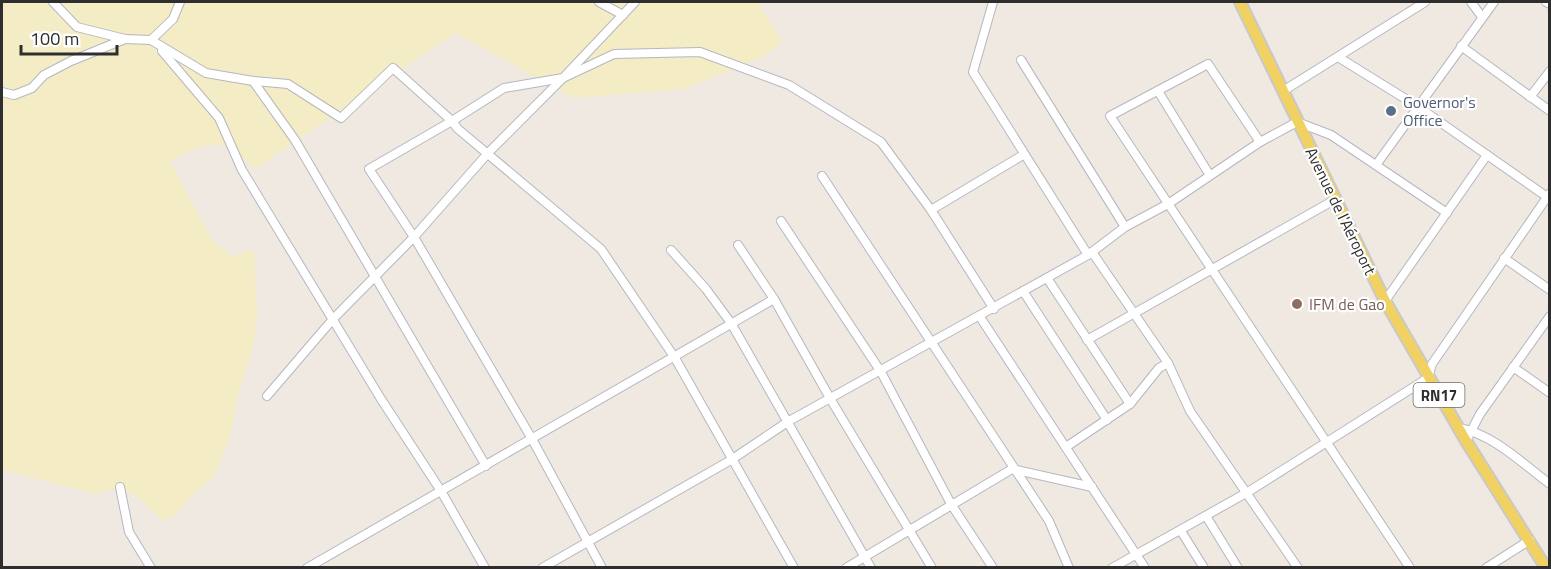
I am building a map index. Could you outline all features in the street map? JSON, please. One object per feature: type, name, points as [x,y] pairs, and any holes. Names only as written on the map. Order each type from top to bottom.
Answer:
[{"type":"main road","name":"Avenue de l'Aéroport","points":[[1240,2],[1385,301],[1466,441],[1546,566]]},
{"type":"street","points":[[52,2],[77,27],[125,39],[154,42],[206,73],[288,84],[341,118],[393,68],[458,129],[489,152],[601,249],[675,358],[731,460],[794,567]]},
{"type":"street","points":[[154,42],[173,19],[180,2]]},
{"type":"street","points":[[599,2],[623,15]]},
{"type":"street","points":[[267,396],[333,319],[414,237],[489,152],[635,2]]},
{"type":"street","points":[[993,2],[973,72],[1023,155],[1168,363],[1190,411],[1298,567]]},
{"type":"street","points":[[1283,91],[1425,2]]},
{"type":"street","points":[[1471,2],[1482,17]]},
{"type":"street","points":[[1376,165],[1494,2]]},
{"type":"street","points":[[1546,2],[1550,4]]},
{"type":"street","points":[[2,92],[14,95],[32,88],[44,75],[62,65],[97,48],[125,39]]},
{"type":"street","points":[[154,42],[219,118],[242,170],[441,491],[485,567]]},
{"type":"street","points":[[1461,46],[1550,111]]},
{"type":"street","points":[[602,567],[586,542],[532,439],[414,237],[369,169],[504,88],[563,78],[614,54],[700,52],[789,85],[881,141],[931,210],[994,309]]},
{"type":"street","points":[[1112,567],[1138,555],[1248,492],[1428,378],[1432,364],[1549,196],[1417,106],[1338,57]]},
{"type":"street","points":[[1021,60],[1125,227]]},
{"type":"street","points":[[1260,142],[1208,64],[1110,116],[1410,567]]},
{"type":"street","points":[[1530,97],[1550,71]]},
{"type":"street","points":[[253,81],[295,140],[486,466]]},
{"type":"street","points":[[1158,91],[1209,174]]},
{"type":"street","points":[[542,567],[731,460],[789,421],[980,317],[1090,253],[1125,227],[1168,204],[1209,174],[1297,122],[1331,135],[1447,213]]},
{"type":"street","points":[[931,210],[1023,155]]},
{"type":"street","points":[[1385,301],[1487,155]]},
{"type":"street","points":[[822,176],[933,342],[1012,469],[1052,527],[1069,567]]},
{"type":"street","points":[[1087,340],[1336,199]]},
{"type":"street","points":[[781,221],[881,372],[951,504],[993,567]]},
{"type":"street","points":[[738,245],[774,299],[831,400],[932,567]]},
{"type":"street","points":[[672,250],[706,289],[731,323],[871,567]]},
{"type":"street","points":[[1504,258],[1550,290]]},
{"type":"street","points":[[1047,278],[1131,404]]},
{"type":"street","points":[[1023,291],[1107,420]]},
{"type":"street","points":[[308,567],[774,299]]},
{"type":"street","points":[[1466,441],[1513,367],[1550,316]]},
{"type":"street","points":[[980,317],[1145,567]]},
{"type":"street","points":[[1066,447],[1131,404],[1159,368],[1168,363]]},
{"type":"street","points":[[1513,367],[1550,393]]},
{"type":"street","points":[[1459,428],[1471,430],[1505,450],[1550,484]]},
{"type":"street","points":[[846,567],[1012,469],[1092,487]]},
{"type":"street","points":[[120,487],[129,532],[151,567]]},
{"type":"street","points":[[1206,516],[1238,567]]},
{"type":"street","points":[[1181,531],[1204,567]]},
{"type":"street","points":[[1486,567],[1530,540]]},
{"type":"sand","points":[[2,2],[758,2],[782,41],[764,56],[684,89],[574,98],[455,33],[255,169],[233,150],[215,144],[196,149],[170,161],[211,239],[231,256],[254,250],[257,313],[254,343],[237,398],[231,435],[213,477],[191,496],[177,514],[162,521],[137,496],[120,487],[95,494],[2,470]]},
{"type":"place","name":"Governor's Office","points":[[1391,111]]},
{"type":"place","name":"IFM de Gao","points":[[1297,304]]}]
